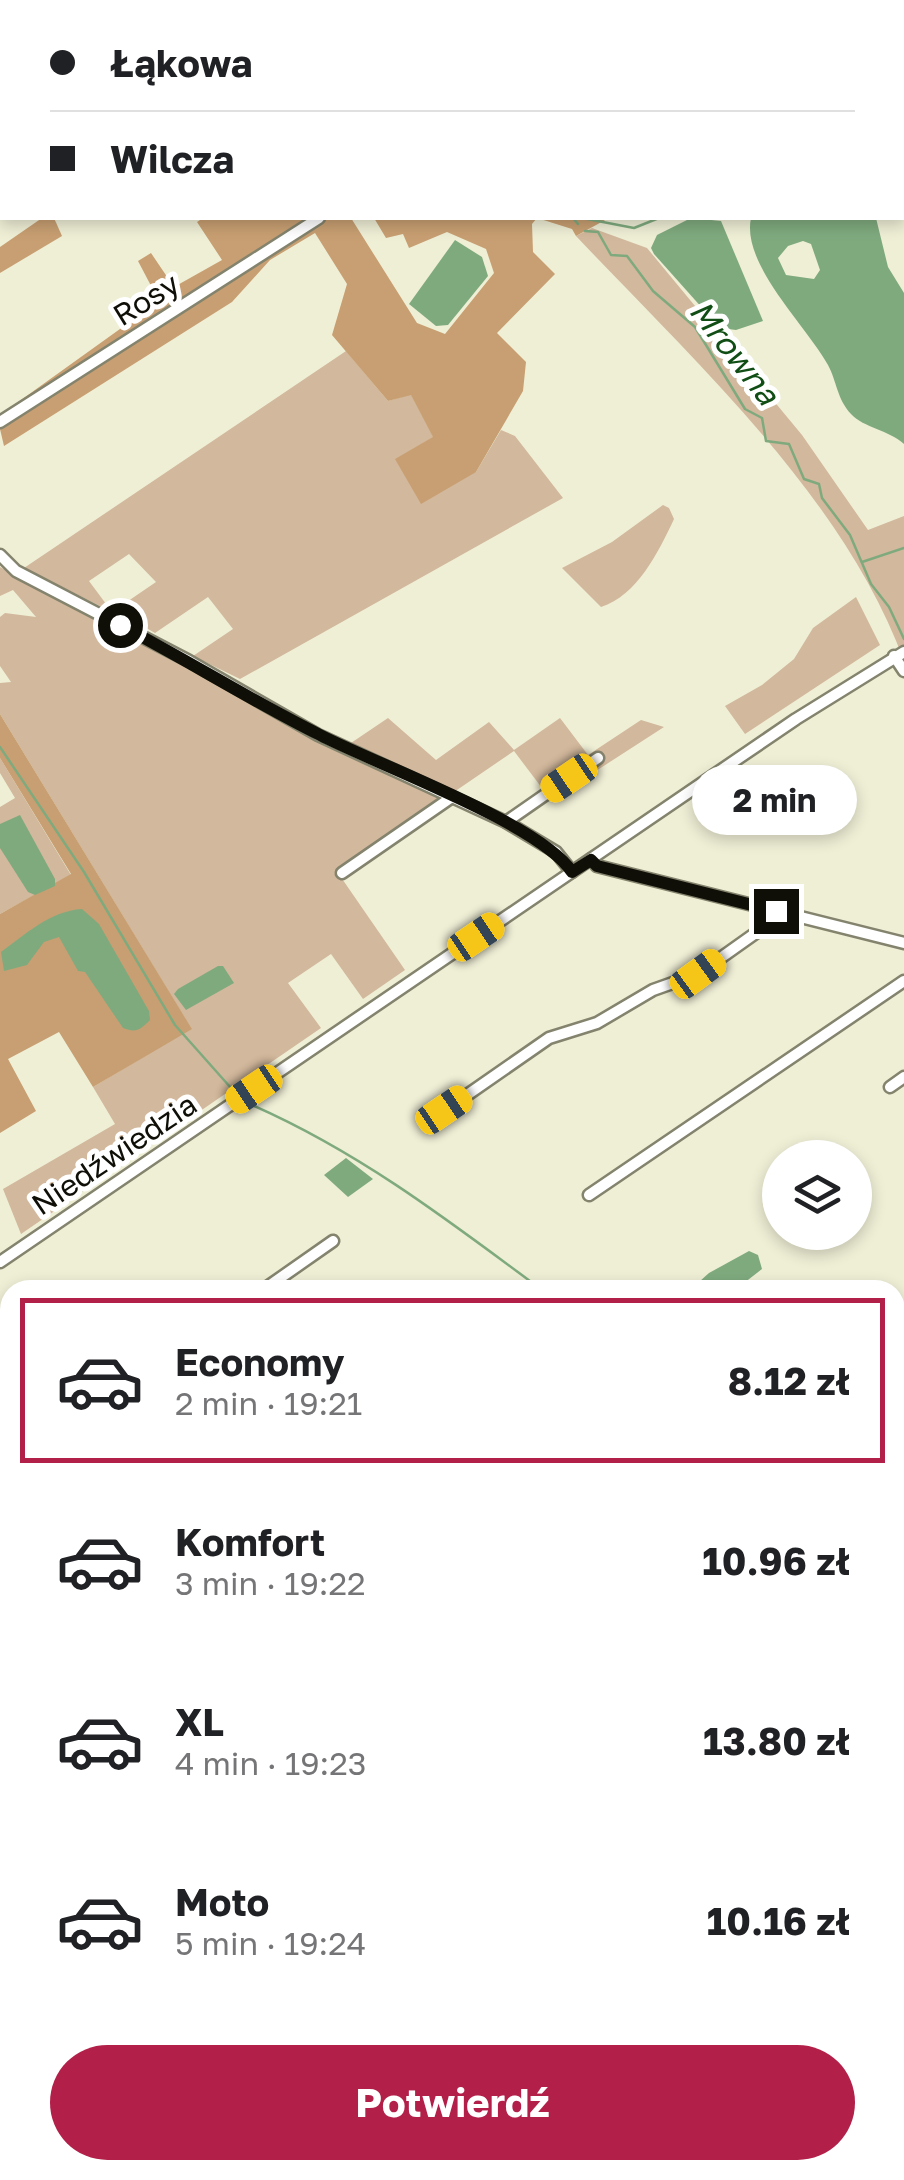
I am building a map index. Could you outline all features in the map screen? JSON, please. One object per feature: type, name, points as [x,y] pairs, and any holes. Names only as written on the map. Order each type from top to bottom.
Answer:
[{"type":"street","name":"Rosy","points":[[0,422],[315,220]]},
{"type":"street","points":[[0,555],[16,571],[318,734],[506,822],[556,852],[572,872]]},
{"type":"street","points":[[899,654],[904,671]]},
{"type":"street","name":"Niedźwiedzia","points":[[0,1262],[899,654]]},
{"type":"street","points":[[506,822],[598,758]]},
{"type":"street","points":[[342,872],[452,797]]},
{"type":"street","points":[[591,860],[597,866],[904,943]]},
{"type":"street","points":[[431,1110],[444,1110],[549,1038],[597,1023],[653,990],[698,974],[767,925],[776,911]]},
{"type":"street","points":[[590,1195],[904,981]]},
{"type":"street","points":[[890,1087],[904,1077]]},
{"type":"street","points":[[277,1280],[334,1241]]},
{"type":"shaded area","points":[[39,220],[55,220],[62,236],[0,273],[0,247]]},
{"type":"shaded area","points":[[352,220],[417,323],[445,334],[494,273],[486,249],[447,232],[409,248],[403,234],[386,238],[375,220],[535,220],[532,224],[533,252],[555,274],[497,333],[526,362],[523,391],[476,472],[421,504],[395,459],[433,437],[411,395],[388,401],[332,335],[347,284],[315,233],[270,260],[232,302],[4,446],[0,429],[14,405],[159,301],[138,261],[151,253],[174,287],[222,260],[197,222]]},
{"type":"shaded area","points":[[543,220],[605,220],[576,236],[572,229]]},
{"type":"shaded area","points":[[687,220],[721,221],[763,321],[736,330],[720,328],[654,254],[651,248],[657,235]]},
{"type":"shaded area","points":[[751,220],[876,220],[888,267],[904,293],[904,444],[863,423],[846,408],[828,365],[756,255]],"holes":[[[803,241],[811,244],[820,270],[814,279],[786,275],[778,258],[788,246]]]},
{"type":"shaded area","points":[[592,228],[647,248],[802,435],[868,530],[904,516],[904,661],[878,601],[805,487],[716,382],[576,236]]},
{"type":"shaded area","points":[[455,240],[482,257],[488,276],[448,325],[436,326],[409,304]]},
{"type":"shaded area","points":[[346,351],[388,401],[411,394],[434,438],[396,459],[476,472],[501,430],[515,436],[563,498],[240,679],[193,656],[233,629],[208,597],[155,633],[115,610],[156,582],[129,554],[89,581],[112,612],[24,568]]},
{"type":"shaded area","points":[[663,505],[674,519],[654,558],[636,583],[601,607],[562,568],[612,542]]},
{"type":"shaded area","points":[[0,567],[313,737],[441,798],[336,870],[405,970],[363,999],[331,954],[288,983],[321,1028],[21,1234],[3,1189],[115,1124],[93,1087],[191,1028],[0,714],[0,683],[11,682],[0,666],[0,617],[5,613],[36,617],[13,590],[0,596]]},
{"type":"shaded area","points":[[856,597],[880,645],[745,734],[725,706],[762,685],[794,659],[813,628]]},
{"type":"shaded area","points":[[0,714],[192,1029],[93,1087],[59,1032],[8,1059],[36,1111],[0,1133],[0,914],[71,874],[0,758]]},
{"type":"shaded area","points":[[388,718],[436,760],[489,722],[514,750],[560,718],[588,755],[641,720],[664,727],[551,800],[514,751],[454,792],[348,745]]},
{"type":"shaded area","points":[[0,758],[71,875],[0,914],[0,807],[15,798],[0,773]]},
{"type":"shaded area","points":[[20,815],[55,879],[55,886],[35,895],[28,892],[0,848],[0,824]]},
{"type":"shaded area","points":[[82,909],[99,924],[149,1011],[150,1020],[138,1030],[123,1028],[85,972],[78,971],[59,937],[44,942],[27,965],[4,971],[1,952],[49,919]]},
{"type":"shaded area","points":[[223,966],[234,983],[186,1010],[174,994]]},
{"type":"shaded area","points":[[346,1158],[373,1179],[348,1197],[324,1175]]},
{"type":"shaded area","points":[[749,1251],[758,1255],[762,1269],[748,1280],[701,1280]]},
{"type":"waterway","name":"Mrowna","points":[[575,220],[578,224]]},
{"type":"waterway","name":"Mrowna","points":[[592,220],[634,228],[654,220]]},
{"type":"waterway","name":"Mrowna","points":[[585,231],[598,232],[611,255],[627,256],[653,291],[695,327],[745,409],[762,418],[766,441],[789,444],[804,479],[819,484],[822,498],[850,535],[871,584],[889,607],[904,639]]},
{"type":"waterway","name":"Mrowna","points":[[862,562],[904,548]]},
{"type":"waterway","points":[[0,747],[84,872],[175,1025],[231,1088]]},
{"type":"waterway","points":[[252,1105],[366,1166],[528,1280]]},
{"type":"route","points":[[120,625],[318,734],[506,822],[556,852],[572,872],[591,860],[597,866],[776,911]]}]
